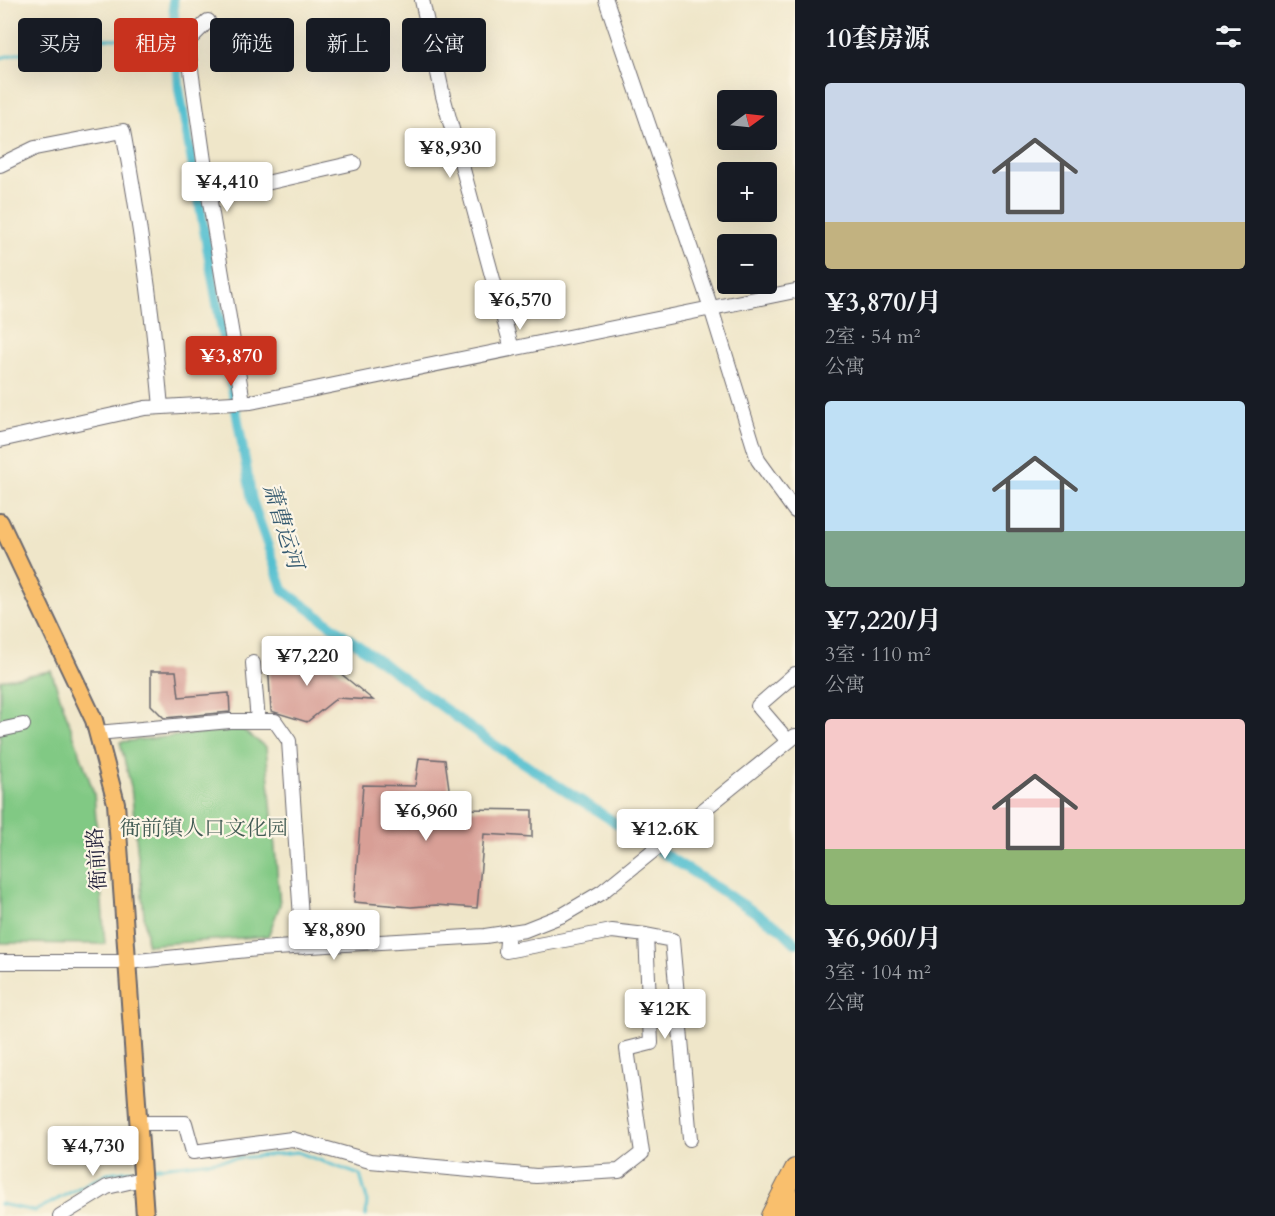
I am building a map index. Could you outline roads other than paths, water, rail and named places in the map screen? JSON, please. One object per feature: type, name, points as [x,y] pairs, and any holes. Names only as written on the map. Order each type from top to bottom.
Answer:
[{"type":"highway","points":[[771,1216],[795,1169]]},
{"type":"highway","points":[[787,1216],[795,1200]]},
{"type":"main road","name":"衙前路","points":[[0,522],[94,720],[116,803],[145,1216]]},
{"type":"street","points":[[422,0],[443,96],[512,349]]},
{"type":"street","points":[[606,0],[711,308],[758,460],[795,511]]},
{"type":"street","points":[[208,21],[187,42],[209,196],[247,402]]},
{"type":"street","points":[[0,165],[35,148],[123,131],[137,206],[153,322],[161,407]]},
{"type":"street","points":[[209,196],[354,163]]},
{"type":"street","points":[[0,440],[145,408],[247,402],[795,291]]},
{"type":"street","points":[[254,663],[258,721]]},
{"type":"street","points":[[0,962],[127,962],[303,946],[485,936],[525,930],[563,915],[602,892],[792,739],[758,706],[795,674]]},
{"type":"street","points":[[97,733],[230,721],[275,721],[289,741],[303,946]]},
{"type":"street","points":[[0,730],[22,725]]},
{"type":"street","points":[[508,932],[506,951],[612,931],[672,940],[690,1139]]},
{"type":"street","points":[[138,1123],[185,1123],[193,1152],[291,1139],[370,1161],[536,1176],[620,1171],[642,1153],[627,1049],[651,1043],[646,935]]},
{"type":"street","points":[[60,1216],[107,1187],[142,1179]]},
{"type":"waterway","name":"萧曹运河","points":[[173,0],[179,89],[252,500],[283,590],[490,742],[781,929],[795,943]]},
{"type":"waterway","points":[[0,58],[76,39],[114,39]]},
{"type":"waterway","points":[[150,1168],[297,1152],[360,1175],[367,1200],[366,1216]]},
{"type":"waterway","points":[[0,1204],[35,1211],[107,1173],[133,1170]]},
{"type":"park label","name":"衙前镇人口文化园","points":[[204,828]]}]
